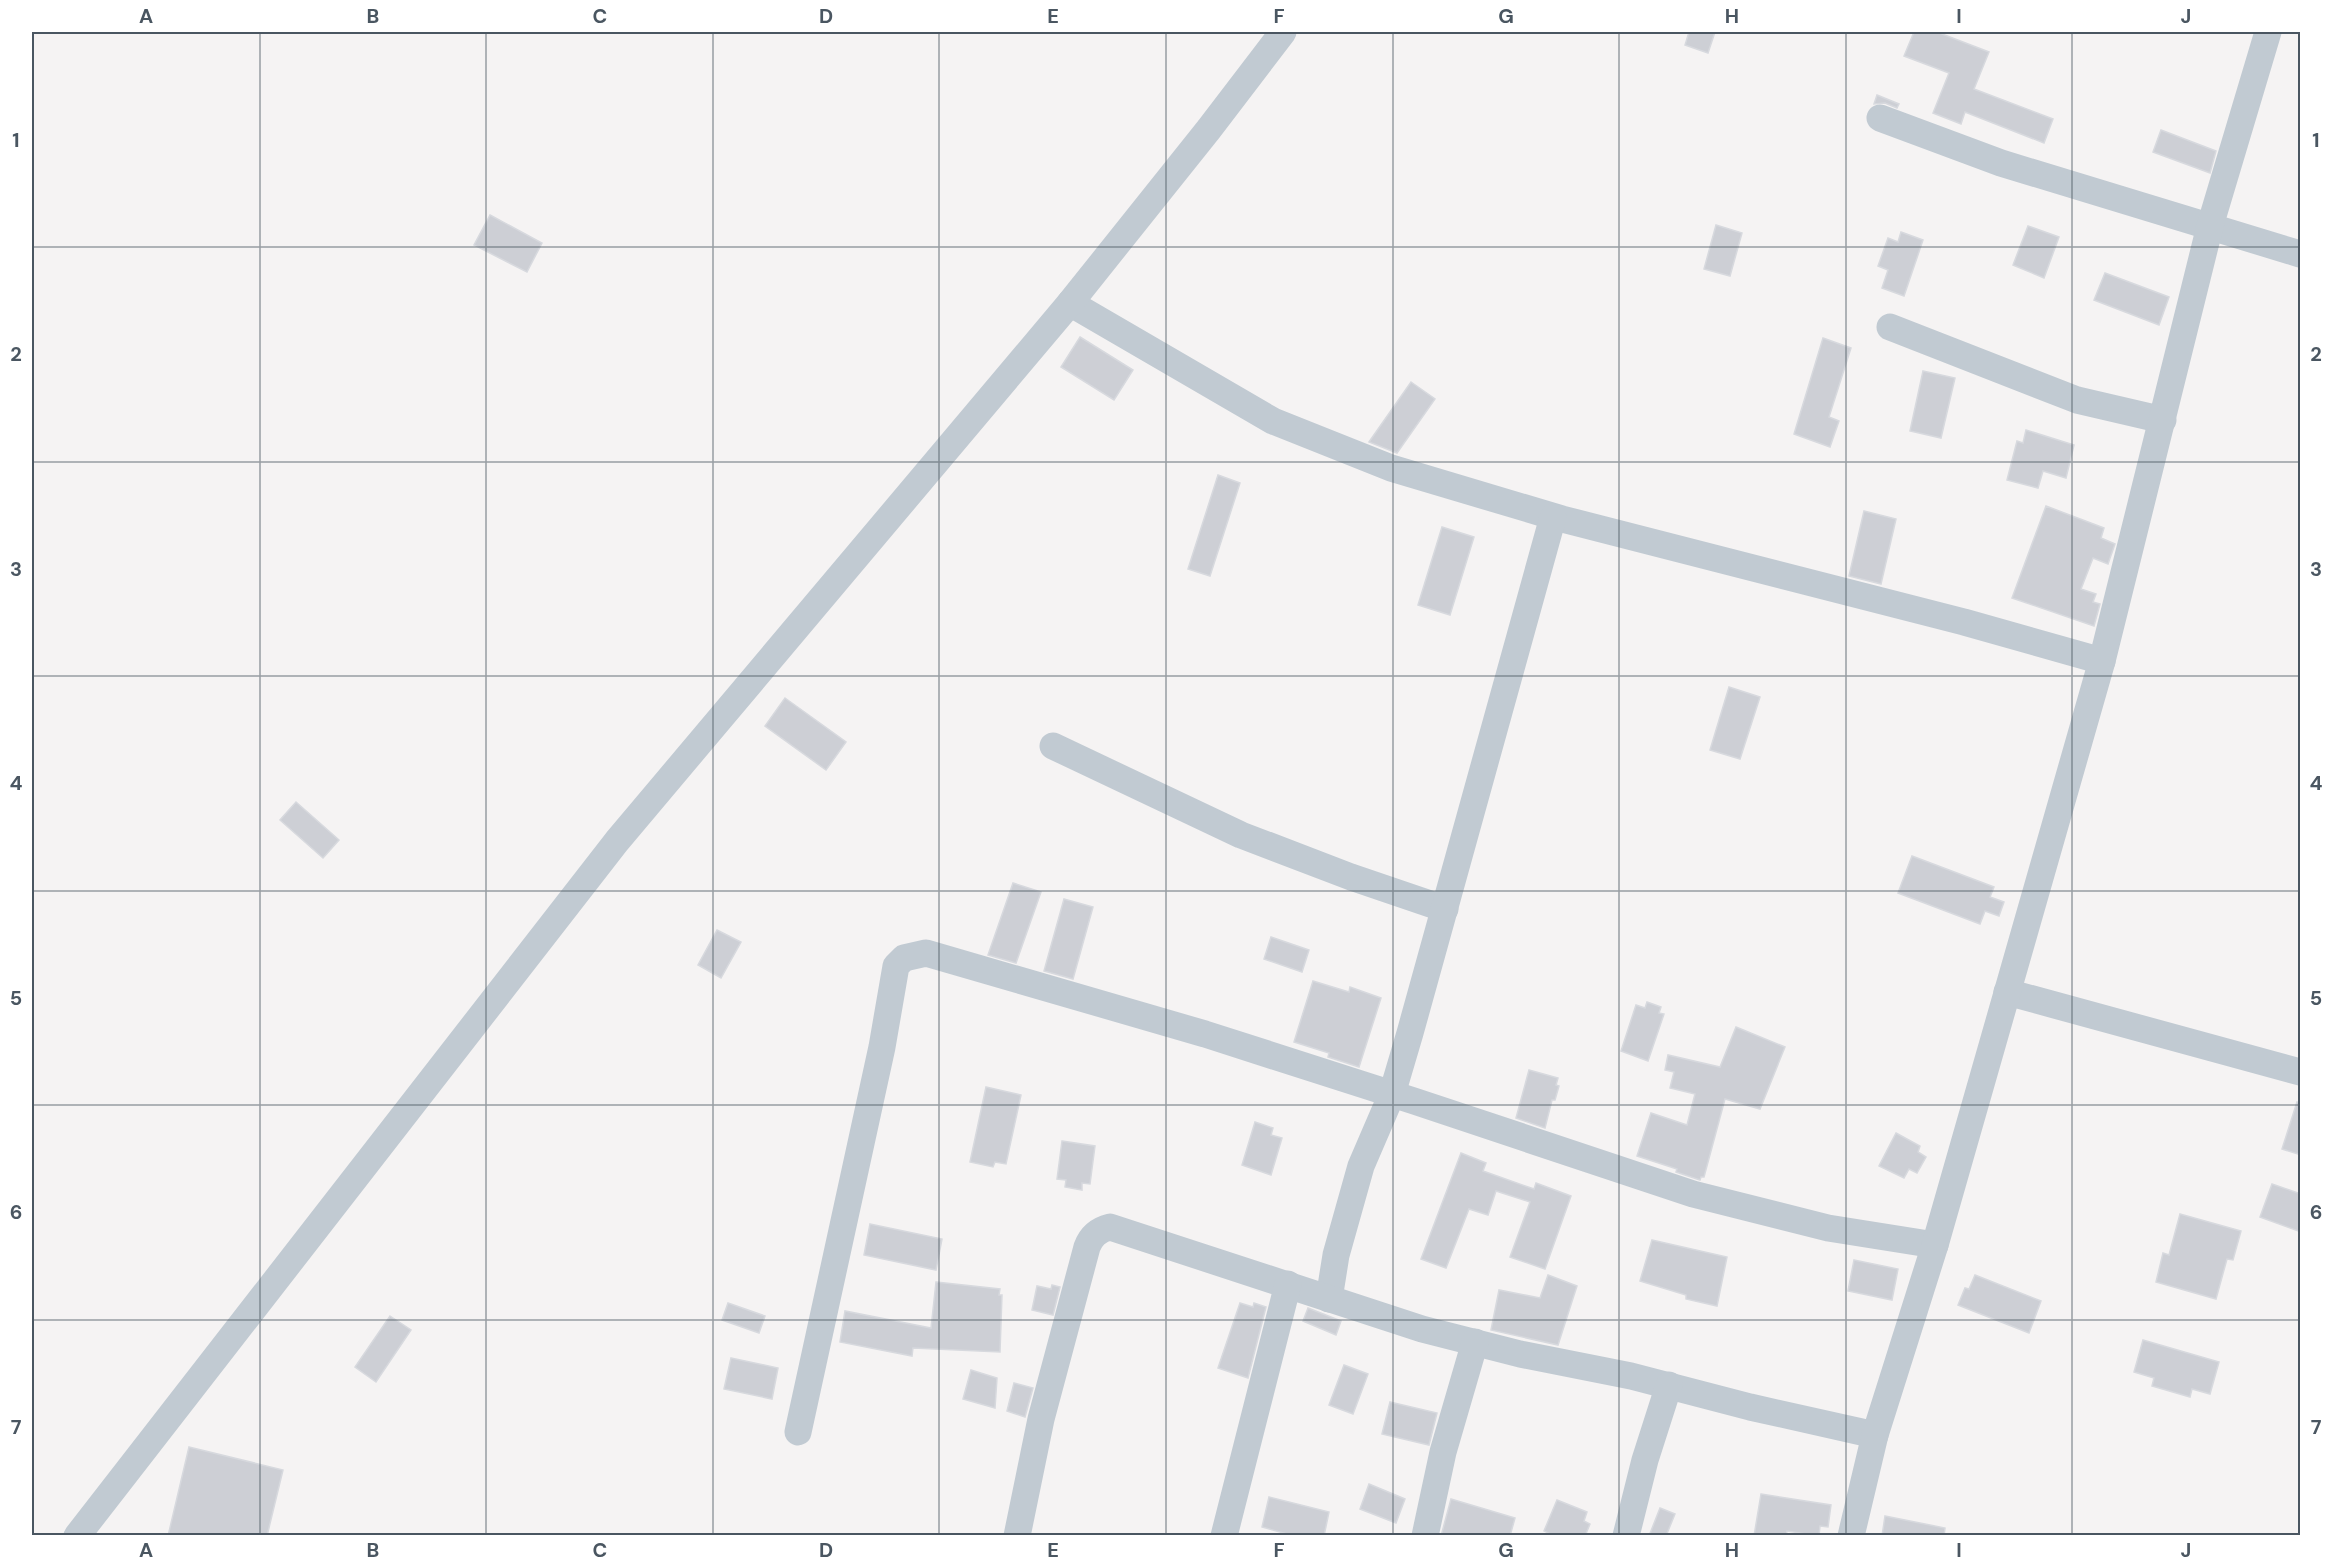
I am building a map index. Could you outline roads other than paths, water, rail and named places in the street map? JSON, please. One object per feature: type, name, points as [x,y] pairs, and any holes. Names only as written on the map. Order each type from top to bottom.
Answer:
[{"type":"street","points":[[77,1536],[617,841],[1070,303],[1283,32]]},
{"type":"street","points":[[1851,1536],[1875,1435],[1935,1245],[2102,661],[2210,226],[2268,32]]},
{"type":"street","points":[[1880,118],[2001,163],[2301,254]]},
{"type":"street","points":[[1070,303],[1273,421],[1391,468],[1553,517],[1964,622],[2102,661]]},
{"type":"street","points":[[1890,327],[2077,400],[2163,420]]},
{"type":"street","points":[[1329,1299],[1336,1255],[1361,1166],[1392,1094],[1553,517]]},
{"type":"street","points":[[1053,746],[1241,835],[1351,877],[1445,909]]},
{"type":"street","points":[[798,1432],[875,1079],[896,966],[904,958],[926,953],[1204,1034],[1693,1194],[1828,1228],[1935,1245]]},
{"type":"street","points":[[2007,992],[2301,1072]]},
{"type":"street","points":[[1017,1536],[1041,1419],[1090,1238],[1103,1229],[1117,1228],[1199,1258],[1288,1284],[1422,1329],[1520,1354],[1631,1376],[1750,1407],[1875,1435]]},
{"type":"street","points":[[1224,1536],[1288,1284]]},
{"type":"street","points":[[1425,1536],[1443,1452],[1475,1342]]},
{"type":"street","points":[[1626,1536],[1645,1460],[1669,1385]]}]
